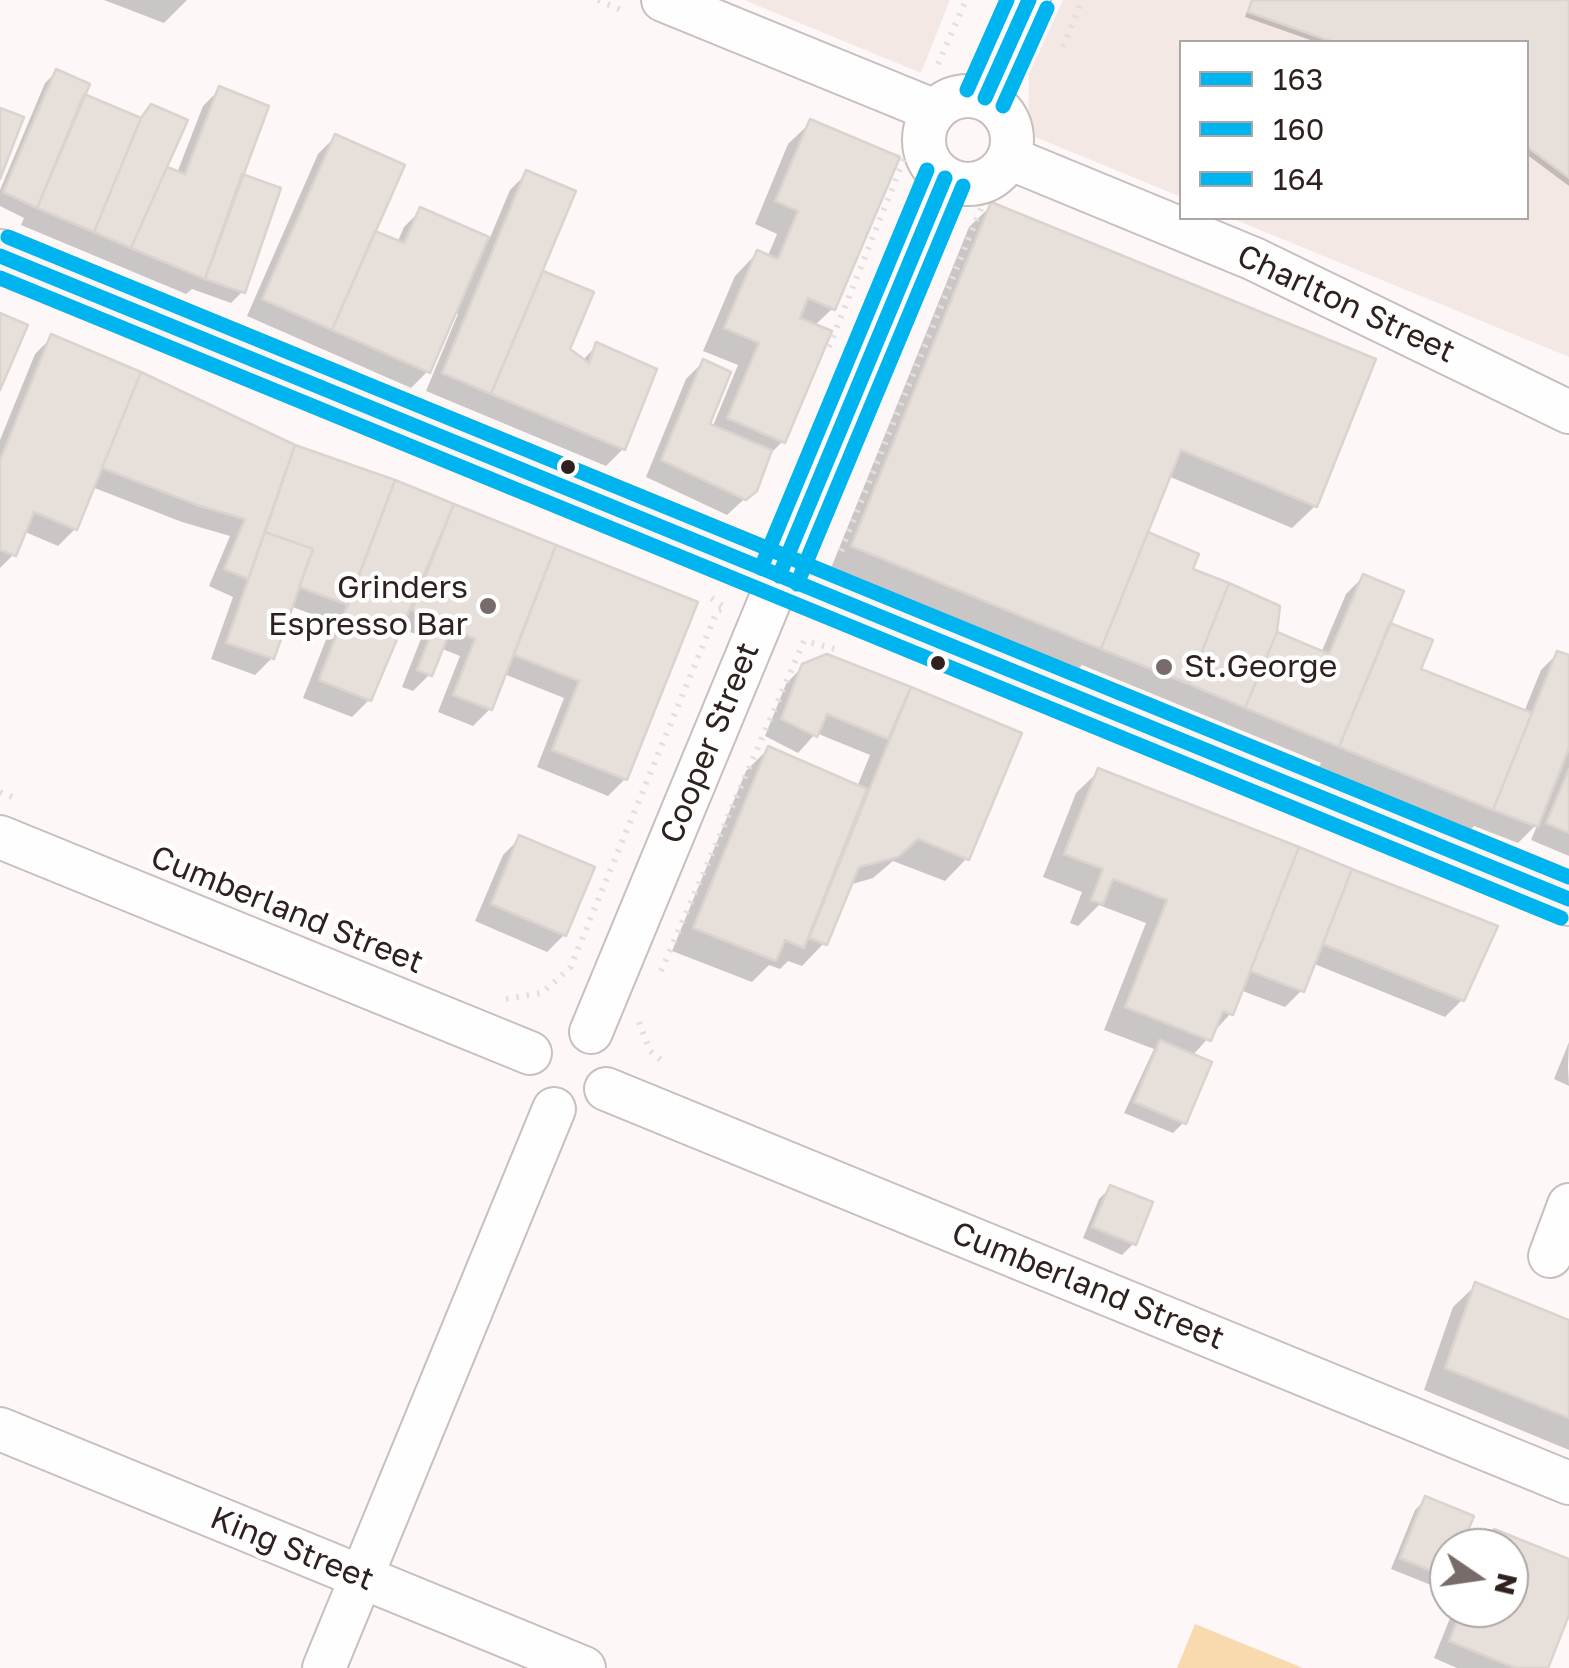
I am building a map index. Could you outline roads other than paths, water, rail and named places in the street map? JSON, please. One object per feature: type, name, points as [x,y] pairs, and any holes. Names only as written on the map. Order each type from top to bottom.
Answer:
[{"type":"main road","points":[[0,256],[1569,899]]},
{"type":"street","points":[[663,0],[922,127],[928,159],[945,178],[968,184],[998,176],[1013,135],[1010,123],[996,104],[985,98],[958,96],[922,127]]},
{"type":"street","points":[[985,98],[1029,0]]},
{"type":"street","name":"Charlton Street","points":[[998,176],[1254,258],[1569,412]]},
{"type":"street","name":"Cooper Street","points":[[591,1032],[945,178]]},
{"type":"street","name":"Cumberland Street","points":[[0,837],[530,1053]]},
{"type":"street","points":[[559,1028],[591,1032],[609,1056],[611,1070],[606,1089],[586,1108],[572,1111],[541,1102],[526,1072],[530,1053],[537,1040],[559,1028]]},
{"type":"street","name":"Cumberland Street","points":[[606,1089],[1569,1483]]},
{"type":"street","points":[[324,1668],[554,1108]]},
{"type":"street","points":[[1550,1256],[1569,1206]]},
{"type":"street","name":"King Street","points":[[0,1429],[584,1668]]},
{"type":"place","name":"Grinders Espresso Bar","points":[[488,606]]},
{"type":"place","name":"St.George","points":[[1164,667]]}]
